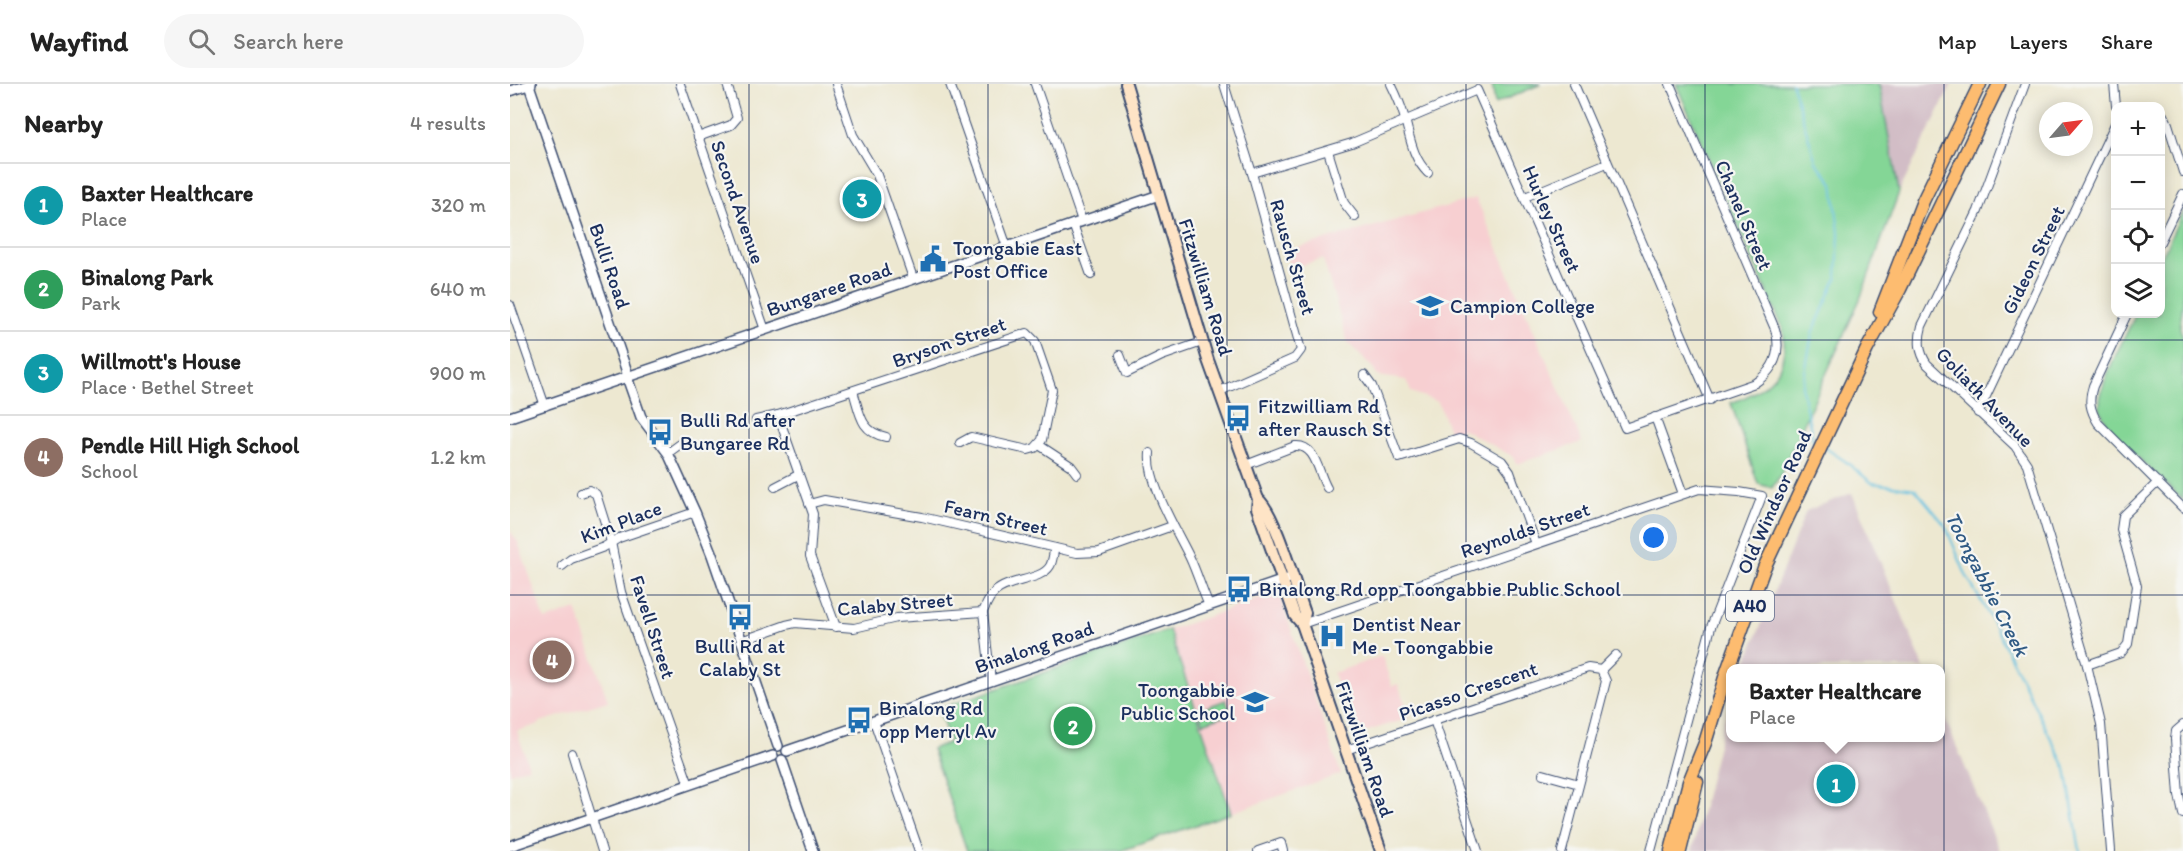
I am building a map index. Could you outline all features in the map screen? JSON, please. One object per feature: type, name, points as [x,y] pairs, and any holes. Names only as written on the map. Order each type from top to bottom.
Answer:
[{"type":"highway","name":"Old Windsor Road","points":[[1867,350],[1923,201],[1980,84]]},
{"type":"highway","name":"Old Windsor Road","points":[[1729,664],[1764,568],[1867,350],[1900,289],[1999,84]]},
{"type":"highway","name":"Old Windsor Road","points":[[1680,851],[1705,743],[1726,673]]},
{"type":"highway","name":"Old Windsor Road","points":[[1671,851],[1689,782],[1705,743]]},
{"type":"main road","name":"Fitzwilliam Road","points":[[1126,84],[1202,342],[1258,499],[1265,504],[1273,524],[1288,579],[1305,613],[1302,624],[1381,851]]},
{"type":"street","points":[[510,91],[530,84]]},
{"type":"street","name":"Bulli Road","points":[[530,84],[641,417],[668,453],[695,512],[712,555],[777,746]]},
{"type":"street","name":"Second Avenue","points":[[680,84],[765,330]]},
{"type":"street","points":[[698,136],[730,125],[737,118],[727,84]]},
{"type":"street","points":[[836,84],[853,135],[877,175],[913,278]]},
{"type":"street","points":[[950,84],[1006,247]]},
{"type":"street","points":[[1035,84],[1078,222],[1091,274]]},
{"type":"street","name":"Rausch Street","points":[[1220,391],[1295,358],[1302,350],[1252,172],[1224,84]]},
{"type":"street","points":[[1391,84],[1419,164],[1428,173]]},
{"type":"street","points":[[1574,84],[1710,400]]},
{"type":"street","name":"Chanel Street","points":[[1670,84],[1775,329],[1778,343],[1775,361]]},
{"type":"street","name":"Goliath Avenue","points":[[2025,84],[1978,211],[1919,336],[1922,356],[1927,364],[2014,446],[2027,464],[2087,665],[2101,724],[2111,851]]},
{"type":"street","points":[[2114,84],[2116,102]]},
{"type":"street","name":"Hurley Street","points":[[1252,172],[1328,151],[1406,122],[1477,90],[1625,428],[1755,383],[1767,374],[1775,361]]},
{"type":"street","points":[[2165,117],[2183,172]]},
{"type":"street","name":"Gideon Street","points":[[1978,413],[2111,130]]},
{"type":"street","points":[[1328,151],[1344,203],[1355,217]]},
{"type":"street","points":[[1525,197],[1607,163]]},
{"type":"street","points":[[2165,232],[2183,194]]},
{"type":"street","name":"Bungaree Road","points":[[510,417],[1159,195]]},
{"type":"street","points":[[510,305],[545,405]]},
{"type":"street","points":[[2125,318],[2093,386],[2089,397],[2091,411],[2098,423],[2183,508]]},
{"type":"street","name":"Bryson Street","points":[[756,420],[853,391],[1027,333],[1035,341],[1052,390],[1042,441],[1039,445]]},
{"type":"street","points":[[1119,355],[1127,373],[1162,356],[1202,342]]},
{"type":"street","points":[[1364,375],[1372,386],[1399,458],[1459,439],[1471,443],[1502,461],[1510,472],[1536,544]]},
{"type":"street","points":[[853,391],[867,429],[874,435],[886,437]]},
{"type":"street","points":[[778,415],[814,521],[810,556],[836,627]]},
{"type":"street","points":[[1656,417],[1683,494]]},
{"type":"street","points":[[960,443],[971,437],[1028,450],[1039,445],[1071,466],[1077,474]]},
{"type":"street","points":[[668,453],[683,442]]},
{"type":"street","points":[[1246,465],[1295,446],[1302,446],[1312,454],[1327,488]]},
{"type":"street","points":[[1150,453],[1149,463],[1172,526],[1190,560],[1209,606]]},
{"type":"street","points":[[775,487],[798,475]]},
{"type":"street","points":[[2087,665],[2121,653],[2128,644],[2137,586],[2121,530],[2121,522],[2123,516],[2158,482]]},
{"type":"street","name":"Reynolds Street","points":[[1302,624],[1699,489],[1762,496]]},
{"type":"street","name":"Favell Street","points":[[581,493],[589,490],[596,494],[611,542],[621,592],[689,785]]},
{"type":"street","name":"Old Windsor Road","points":[[1651,851],[1711,627],[1762,496]]},
{"type":"street","name":"Fearn Street","points":[[809,504],[824,500],[922,517],[1077,553],[1099,552],[1172,526]]},
{"type":"street","name":"Kim Place","points":[[562,567],[571,559],[604,547],[611,542],[695,512]]},
{"type":"street","points":[[991,681],[983,612],[996,590],[1048,569],[1055,548]]},
{"type":"street","name":"Binalong Road","points":[[787,751],[1288,579]]},
{"type":"street","name":"Calaby Street","points":[[741,641],[795,623],[862,627],[897,618],[983,612]]},
{"type":"street","points":[[1562,851],[1606,681],[1601,670],[1616,655]]},
{"type":"street","name":"Picasso Crescent","points":[[1346,750],[1588,668],[1601,670]]},
{"type":"street","points":[[1434,720],[1478,851]]},
{"type":"street","points":[[874,721],[919,851]]},
{"type":"street","points":[[2183,725],[2176,731],[2175,739],[2179,795],[2183,814]]},
{"type":"street","points":[[777,746],[784,747],[787,751],[786,758],[782,760],[776,760],[772,756],[773,749],[777,746]]},
{"type":"street","points":[[572,753],[602,851]]},
{"type":"street","points":[[510,846],[772,756]]},
{"type":"street","points":[[782,760],[813,851]]},
{"type":"street","points":[[1543,774],[1579,784]]},
{"type":"street","points":[[1258,851],[1281,843],[1283,851]]},
{"type":"shaded area","points":[[1879,84],[1952,84],[1899,192]]},
{"type":"shaded area","name":"Campion College","points":[[1476,198],[1582,442],[1517,464],[1514,457],[1463,429],[1450,433],[1438,402],[1411,392],[1406,380],[1377,376],[1373,368],[1348,343],[1323,259],[1290,268],[1285,251]]},
{"type":"shaded area","points":[[1852,493],[1922,664],[1746,664],[1806,511]]},
{"type":"shaded area","points":[[510,531],[518,542],[545,620],[576,609],[608,701],[517,731],[529,767],[510,773]]},
{"type":"shaded area","name":"Toongabbie Public School","points":[[1277,593],[1341,774],[1231,813],[1169,630]]},
{"type":"shaded area","points":[[1382,656],[1392,686],[1398,684],[1410,718],[1358,734],[1352,729],[1333,673]]},
{"type":"shaded area","points":[[1726,715],[1726,742],[1945,742],[1945,719],[2000,851],[1692,851]]},
{"type":"green space","points":[[1492,84],[1541,84],[1495,104]]},
{"type":"green space","points":[[1676,84],[1879,84],[1899,192],[1860,299],[1780,476],[1772,488],[1758,484],[1731,403],[1756,392],[1774,377],[1783,357],[1783,329]]},
{"type":"green space","points":[[2183,210],[2183,301],[2180,328],[2183,337],[2183,500],[2111,428],[2100,408],[2100,399],[2107,374],[2134,318],[2165,318],[2165,250]]},
{"type":"green space","points":[[1169,630],[1231,813],[1120,851],[967,851],[932,749],[950,742],[938,709]]},
{"type":"green space","points":[[1226,700],[1231,713],[1203,723],[1199,710]]},
{"type":"waterway","name":"Toongabbie Creek","points":[[1792,84],[1816,162],[1833,183],[1839,233],[1837,277],[1812,334],[1802,389],[1813,440],[1817,442]]},
{"type":"waterway","name":"Toongabbie Creek","points":[[1824,447],[1872,483],[1915,489],[1945,525],[1966,575],[1994,624],[2066,769],[2080,851]]},
{"type":"place","name":"Willmott's House","points":[[862,199]]},
{"type":"place","name":"Toongabie East Post Office","points":[[933,259]]},
{"type":"place","name":"Campion College","points":[[1430,306]]},
{"type":"place","name":"Fitzwilliam Rd after Rausch St","points":[[1238,418]]},
{"type":"place","name":"Bulli Rd after Bungaree Rd","points":[[660,432]]},
{"type":"place","name":"Binalong Rd opp Toongabbie Public School","points":[[1239,589]]},
{"type":"place","name":"Bulli Rd at Calaby St","points":[[740,617]]},
{"type":"place","name":"Dentist Near Me - Toongabbie","points":[[1332,636]]},
{"type":"place","name":"Pendle Hill High School","points":[[552,660]]},
{"type":"place","name":"Toongabbie Public School","points":[[1255,702]]},
{"type":"place","name":"Binalong Rd opp Merryl Av","points":[[859,720]]},
{"type":"place","name":"Binalong Park","points":[[1073,726]]},
{"type":"place","name":"Baxter Healthcare","points":[[1836,784]]}]
